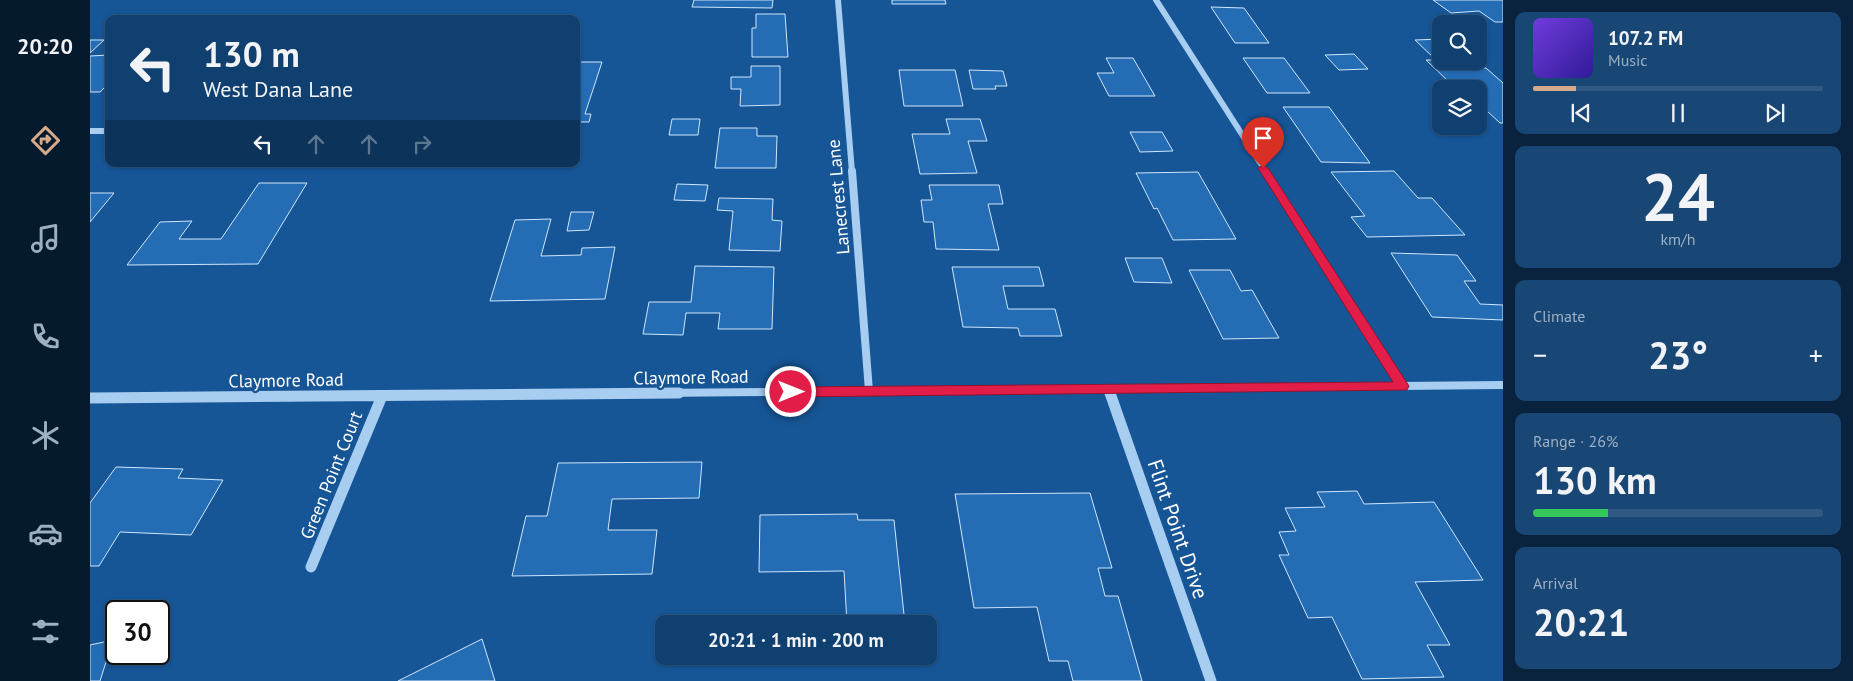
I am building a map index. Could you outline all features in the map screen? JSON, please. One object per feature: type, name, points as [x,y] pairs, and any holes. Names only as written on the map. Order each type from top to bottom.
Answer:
[{"type":"street","name":"Lanecrest Lane","points":[[838,0],[869,391]]},
{"type":"street","points":[[1156,0],[1403,386]]},
{"type":"street","points":[[90,131],[105,131]]},
{"type":"street","name":"Claymore Road","points":[[90,398],[1503,385]]},
{"type":"street","name":"Flint Point Drive","points":[[1109,389],[1211,681]]},
{"type":"street","name":"Green Point Court","points":[[311,567],[382,396]]},
{"type":"building","points":[[694,0],[773,0],[772,8],[692,7]]},
{"type":"building","points":[[892,0],[945,0],[946,4],[892,4]]},
{"type":"building","points":[[1433,0],[1503,0],[1503,22],[1495,22],[1479,11],[1451,13]]},
{"type":"building","points":[[1211,7],[1244,8],[1269,43],[1235,43]]},
{"type":"building","points":[[756,14],[785,14],[788,57],[752,57],[752,28],[756,28]]},
{"type":"building","points":[[1432,39],[1432,56],[1415,40]]},
{"type":"building","points":[[90,40],[104,40],[90,53]]},
{"type":"building","points":[[1354,54],[1368,69],[1339,70],[1325,55]]},
{"type":"building","points":[[105,55],[105,87],[100,92],[90,92],[90,56]]},
{"type":"building","points":[[1106,58],[1133,58],[1155,96],[1109,96],[1097,73],[1114,73]]},
{"type":"building","points":[[1243,58],[1284,58],[1310,93],[1267,93]]},
{"type":"building","points":[[1426,60],[1432,60],[1432,66]]},
{"type":"building","points":[[580,62],[602,62],[585,114],[591,114],[589,122],[580,122]]},
{"type":"building","points":[[751,66],[780,66],[780,105],[740,106],[741,89],[731,89],[731,77],[751,77]]},
{"type":"building","points":[[1487,69],[1503,83],[1503,123],[1500,123],[1487,111],[1487,80],[1447,80],[1436,70]]},
{"type":"building","points":[[899,70],[955,70],[963,106],[904,106]]},
{"type":"building","points":[[969,70],[1003,71],[1007,86],[995,86],[996,89],[973,89]]},
{"type":"building","points":[[1283,107],[1329,107],[1370,163],[1321,162]]},
{"type":"building","points":[[672,119],[700,119],[698,135],[669,135]]},
{"type":"building","points":[[946,119],[980,119],[987,141],[968,141],[977,173],[920,174],[912,134],[950,134]]},
{"type":"building","points":[[720,128],[757,128],[757,136],[777,136],[776,168],[715,168]]},
{"type":"building","points":[[1130,132],[1162,132],[1173,151],[1140,152]]},
{"type":"building","points":[[1394,171],[1418,198],[1432,198],[1465,235],[1367,237],[1351,217],[1365,216],[1331,172]]},
{"type":"building","points":[[1198,172],[1236,239],[1173,240],[1157,208],[1154,209],[1136,173]]},
{"type":"building","points":[[259,183],[307,183],[258,264],[127,265],[160,222],[192,221],[179,239],[221,239]]},
{"type":"building","points":[[677,184],[708,185],[705,201],[674,200]]},
{"type":"building","points":[[929,185],[999,185],[1003,204],[988,204],[999,250],[936,249],[933,222],[924,222],[921,200],[932,200]]},
{"type":"building","points":[[90,193],[114,193],[90,222]]},
{"type":"building","points":[[719,198],[773,199],[772,220],[782,221],[780,251],[729,250],[733,211],[717,210]]},
{"type":"building","points":[[571,212],[594,212],[589,230],[567,231]]},
{"type":"building","points":[[551,219],[541,256],[581,255],[582,248],[615,247],[605,299],[490,301],[515,220]]},
{"type":"building","points":[[1391,253],[1457,255],[1476,281],[1464,281],[1480,304],[1503,305],[1503,320],[1432,317]]},
{"type":"building","points":[[1125,258],[1162,258],[1172,283],[1134,282]]},
{"type":"building","points":[[695,266],[774,267],[772,329],[718,329],[720,313],[686,313],[683,335],[643,334],[649,302],[691,302]]},
{"type":"building","points":[[952,267],[1039,267],[1044,286],[1003,286],[1008,309],[1055,309],[1062,336],[1020,336],[1018,328],[963,327]]},
{"type":"building","points":[[1189,270],[1230,270],[1241,291],[1252,290],[1279,338],[1223,339]]},
{"type":"building","points":[[702,462],[699,498],[612,499],[608,530],[657,530],[652,574],[512,576],[526,516],[547,516],[558,463]]},
{"type":"building","points":[[116,467],[183,469],[178,478],[223,480],[191,535],[120,532],[99,566],[90,566],[90,503]]},
{"type":"building","points":[[1357,491],[1364,504],[1434,502],[1483,580],[1415,582],[1450,645],[1427,645],[1444,677],[1362,679],[1332,617],[1308,618],[1279,555],[1289,555],[1279,532],[1296,531],[1285,508],[1325,507],[1317,492]]},
{"type":"building","points":[[1090,493],[1112,568],[1098,568],[1105,596],[1118,596],[1142,681],[1073,681],[1068,661],[1049,661],[1037,607],[974,608],[955,494]]},
{"type":"building","points":[[857,514],[858,520],[894,520],[904,615],[846,615],[844,571],[759,572],[760,515]]},
{"type":"building","points":[[482,639],[495,681],[398,681]]},
{"type":"building","points":[[105,642],[105,665],[100,681],[90,681],[90,645]]},
{"type":"route","points":[[791,392],[1403,386],[1263,168]]}]
